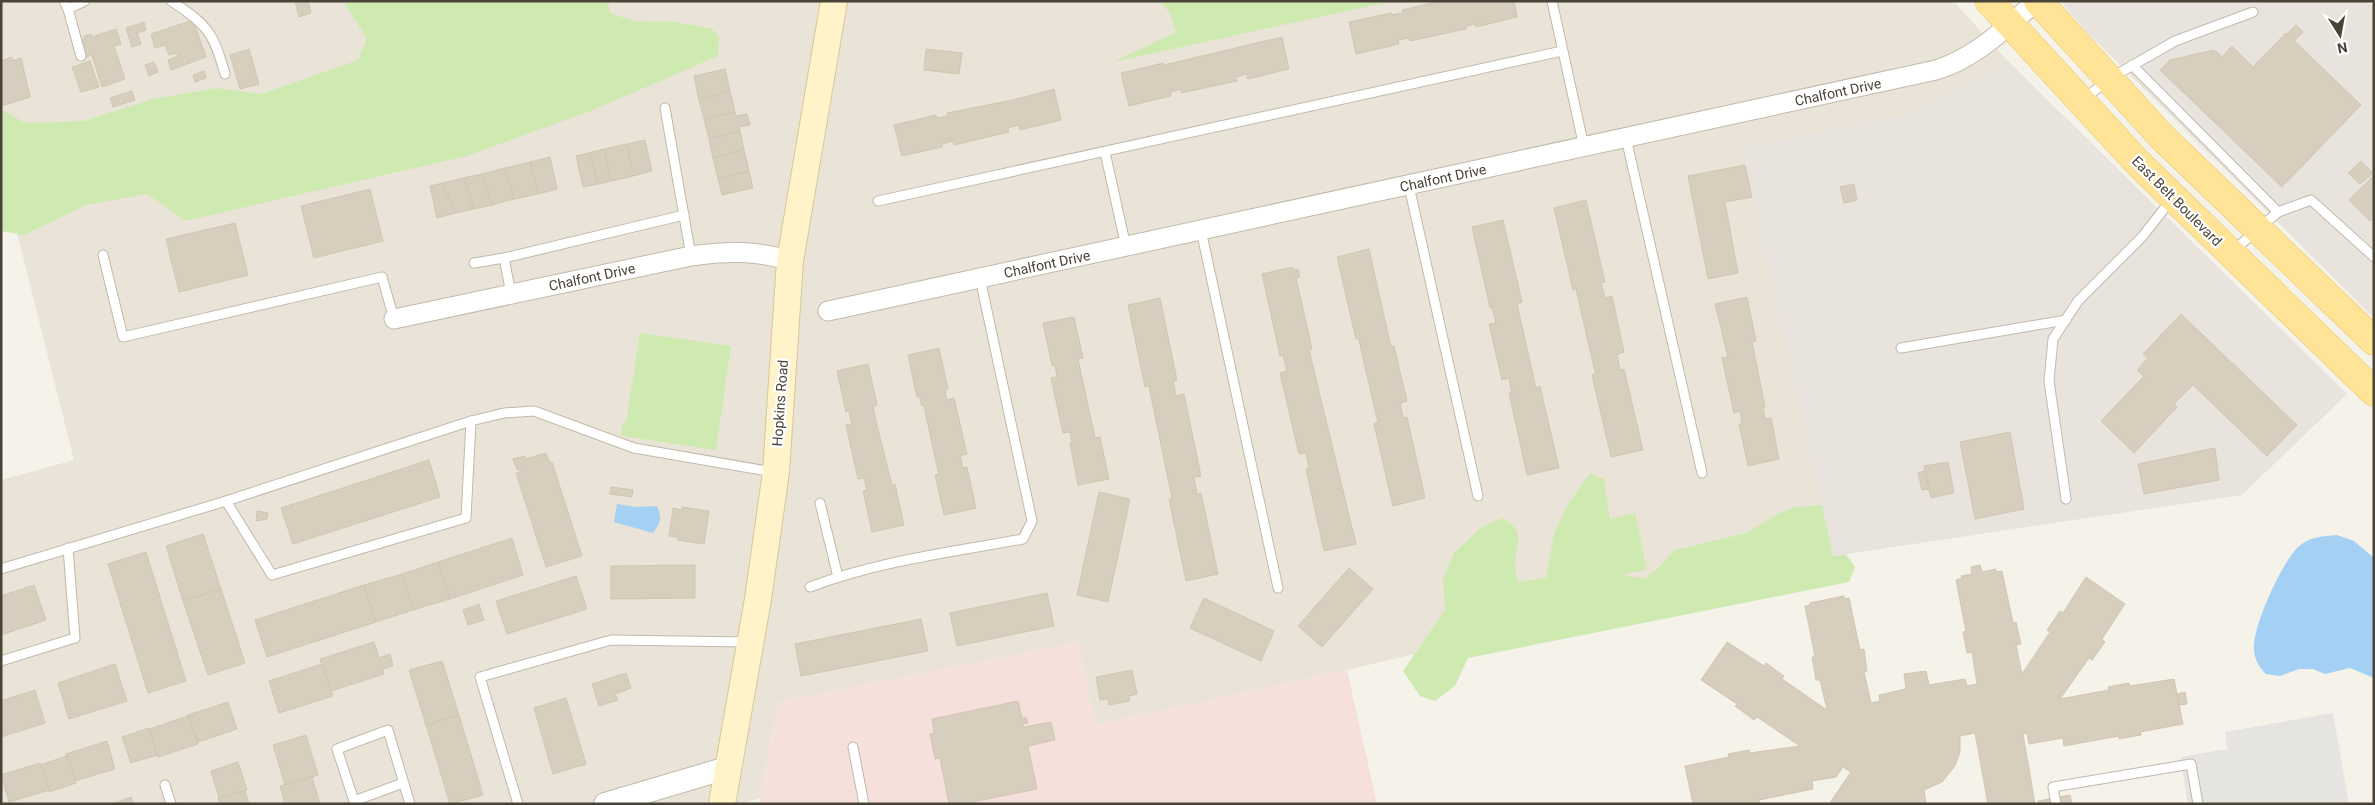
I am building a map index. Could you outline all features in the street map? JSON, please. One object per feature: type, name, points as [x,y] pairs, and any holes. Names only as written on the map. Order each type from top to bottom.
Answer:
[{"type":"main road","name":"Hopkins Road","points":[[722,804],[750,642],[776,472],[790,261],[834,1]]},
{"type":"main road","name":"East Belt Boulevard","points":[[1989,1],[2081,102],[2173,198],[2374,392]]},
{"type":"main road","points":[[2038,1],[2120,72],[2162,137],[2374,341]]},
{"type":"street","name":"Chalfont Drive","points":[[828,311],[1936,70],[1954,64],[1969,55],[2038,1]]},
{"type":"street","name":"Chalfont Drive","points":[[394,319],[691,256],[724,251],[770,254],[790,261]]},
{"type":"street","points":[[605,804],[727,768]]},
{"type":"lane","points":[[81,56],[66,5],[85,1]]},
{"type":"lane","points":[[171,1],[199,19],[216,43],[225,74]]},
{"type":"lane","points":[[1552,1],[1584,147]]},
{"type":"lane","points":[[2081,102],[2120,72],[2175,41],[2253,12]]},
{"type":"lane","points":[[878,200],[1562,51]]},
{"type":"lane","points":[[2120,72],[2278,212]]},
{"type":"lane","points":[[665,108],[691,256]]},
{"type":"lane","points":[[1626,138],[1702,473]]},
{"type":"lane","points":[[1105,152],[1126,246]]},
{"type":"lane","points":[[1409,186],[1478,496]]},
{"type":"lane","points":[[2066,499],[2049,381],[2053,339],[2078,300],[2142,236],[2173,198]]},
{"type":"lane","points":[[2230,253],[2278,212],[2311,200],[2374,257]]},
{"type":"lane","points":[[474,263],[504,258],[684,215]]},
{"type":"lane","points":[[1200,230],[1278,588]]},
{"type":"lane","points":[[103,255],[123,338],[382,277],[394,319]]},
{"type":"lane","points":[[504,258],[511,294]]},
{"type":"lane","points":[[810,587],[838,576],[947,552],[1023,539],[1032,521],[980,278]]},
{"type":"lane","points":[[1901,348],[2066,320]]},
{"type":"lane","points":[[1,569],[226,501],[471,421],[504,413],[534,412],[634,448],[776,472]]},
{"type":"lane","points":[[226,501],[272,575],[466,518],[471,421]]},
{"type":"lane","points":[[820,503],[838,576]]},
{"type":"lane","points":[[1,661],[75,638],[68,548]]},
{"type":"lane","points":[[518,804],[480,677],[611,640],[750,642]]},
{"type":"lane","points":[[403,783],[354,801],[336,749],[388,730],[410,804]]},
{"type":"lane","points":[[853,747],[864,804]]},
{"type":"lane","points":[[2056,804],[2053,787],[2191,764],[2198,804]]},
{"type":"lane","points":[[165,785],[171,804]]},
{"type":"shaded area","points":[[1,1],[1953,1],[2011,64],[1911,113],[1741,148],[1833,556],[1347,670],[1095,725],[1078,642],[778,702],[760,798],[740,804],[1,804],[1,480],[74,460],[1,169]]},
{"type":"shaded area","points":[[2060,1],[2368,1],[2374,7],[2374,318],[2086,31]]},
{"type":"shaded area","points":[[2011,64],[2347,394],[2242,495],[1833,556],[1741,148],[1911,113]]},
{"type":"shaded area","points":[[1078,642],[1095,725],[1347,670],[1377,804],[759,804],[778,702]]},
{"type":"shaded area","points":[[2333,713],[2349,804],[2188,804],[2180,757],[2227,749],[2225,732]]},
{"type":"green space","points":[[348,1],[608,1],[610,13],[634,21],[674,22],[711,28],[719,37],[718,56],[593,110],[467,156],[185,221],[147,194],[86,205],[24,235],[1,231],[1,109],[25,123],[84,121],[153,99],[216,88],[262,94],[358,60],[367,39],[345,4]]},
{"type":"green space","points":[[1159,1],[1393,1],[1113,62],[1176,32],[1170,13]]},
{"type":"green space","points":[[640,333],[731,346],[716,450],[621,436],[623,422],[626,422]]},
{"type":"green space","points":[[1590,473],[1604,479],[1610,519],[1635,513],[1647,569],[1623,575],[1644,579],[1656,570],[1675,550],[1747,533],[1779,513],[1796,507],[1822,505],[1833,556],[1846,554],[1855,567],[1849,582],[1468,658],[1455,686],[1435,701],[1420,696],[1403,671],[1445,610],[1443,580],[1454,553],[1481,528],[1502,518],[1510,523],[1517,532],[1518,542],[1515,562],[1518,582],[1546,578],[1554,534],[1567,506]]},
{"type":"water","points":[[617,504],[636,507],[657,506],[660,514],[658,526],[653,533],[614,522]]},
{"type":"water","points":[[2337,535],[2354,541],[2374,558],[2374,678],[2350,668],[2325,674],[2313,669],[2299,669],[2280,676],[2266,674],[2259,666],[2255,657],[2255,640],[2263,612],[2283,568],[2290,556],[2301,544],[2316,538]]},
{"type":"building","points":[[295,1],[308,1],[311,13],[299,17]]},
{"type":"building","points":[[1441,1],[1514,1],[1517,17],[1476,27],[1475,24],[1466,26],[1466,29],[1410,41],[1409,38],[1398,40],[1399,44],[1356,54],[1349,22],[1391,13],[1392,15],[1403,13],[1402,10]]},
{"type":"building","points":[[193,20],[206,57],[171,70],[168,60],[178,56],[177,53],[169,55],[165,45],[155,48],[151,34]]},
{"type":"building","points":[[144,22],[146,30],[137,33],[141,44],[132,47],[126,28]]},
{"type":"building","points":[[2296,25],[2303,32],[2294,41],[2287,34]]},
{"type":"building","points":[[116,29],[121,44],[114,46],[125,79],[102,87],[92,55],[86,57],[81,41],[84,39],[84,36],[91,34],[92,37]]},
{"type":"building","points":[[2286,33],[2361,105],[2282,187],[2160,70],[2170,60],[2214,50],[2222,57],[2232,46],[2253,67]]},
{"type":"building","points":[[1282,37],[1289,69],[1248,79],[1247,74],[1236,77],[1237,81],[1181,93],[1181,89],[1170,92],[1171,96],[1129,106],[1121,73],[1163,63],[1164,65]]},
{"type":"building","points":[[249,49],[259,84],[240,89],[230,55]]},
{"type":"building","points":[[926,49],[962,53],[959,74],[924,70]]},
{"type":"building","points":[[12,57],[13,61],[21,58],[30,97],[1,106],[1,61]]},
{"type":"building","points":[[90,61],[99,87],[81,92],[72,67]]},
{"type":"building","points":[[154,62],[158,72],[149,76],[145,65]]},
{"type":"building","points":[[725,69],[730,91],[699,100],[694,76]]},
{"type":"building","points":[[204,71],[206,78],[195,82],[193,75]]},
{"type":"building","points":[[1054,89],[1061,120],[1020,130],[1019,125],[1008,128],[1009,132],[954,145],[953,141],[942,144],[942,147],[902,156],[894,125],[936,115],[936,118],[947,116],[947,113],[1013,100]]},
{"type":"building","points":[[132,91],[135,100],[113,107],[110,98]]},
{"type":"building","points":[[730,91],[735,112],[704,119],[699,100]]},
{"type":"building","points":[[735,112],[736,116],[747,114],[750,125],[739,127],[740,131],[709,139],[704,119]]},
{"type":"building","points":[[740,131],[744,150],[713,158],[709,139]]},
{"type":"building","points":[[645,140],[652,171],[633,176],[627,144]]},
{"type":"building","points":[[627,144],[633,176],[611,181],[604,149]]},
{"type":"building","points":[[604,149],[611,181],[598,184],[589,153]]},
{"type":"building","points":[[744,150],[749,171],[718,179],[713,158]]},
{"type":"building","points":[[589,153],[598,184],[583,187],[576,156]]},
{"type":"building","points":[[550,157],[557,189],[538,194],[530,162]]},
{"type":"building","points":[[2361,161],[2373,173],[2360,184],[2348,173]]},
{"type":"building","points":[[530,162],[538,194],[514,199],[505,168]]},
{"type":"building","points":[[1745,165],[1752,197],[1725,202],[1738,273],[1708,279],[1688,176]]},
{"type":"building","points":[[505,168],[514,199],[492,205],[482,174]]},
{"type":"building","points":[[749,171],[753,188],[722,195],[718,179]]},
{"type":"building","points":[[482,174],[492,205],[474,209],[463,178]]},
{"type":"building","points":[[2374,175],[2374,218],[2370,221],[2349,200]]},
{"type":"building","points":[[463,178],[474,209],[455,213],[443,183]]},
{"type":"building","points":[[443,183],[455,213],[437,218],[430,186]]},
{"type":"building","points":[[1854,184],[1857,200],[1844,203],[1840,187]]},
{"type":"building","points":[[370,189],[383,241],[314,258],[301,206]]},
{"type":"building","points":[[1586,200],[1605,282],[1601,283],[1605,298],[1612,296],[1624,352],[1617,354],[1620,370],[1624,369],[1643,450],[1611,457],[1592,375],[1596,374],[1576,289],[1573,290],[1554,208]]},
{"type":"building","points":[[1503,220],[1522,302],[1517,303],[1536,388],[1540,386],[1559,468],[1527,475],[1509,393],[1512,393],[1509,378],[1502,380],[1489,324],[1496,323],[1492,307],[1490,308],[1472,227]]},
{"type":"building","points":[[235,223],[248,275],[179,292],[166,239]]},
{"type":"building","points":[[1369,249],[1391,347],[1394,346],[1407,401],[1400,403],[1403,418],[1407,417],[1425,498],[1393,506],[1374,424],[1378,423],[1359,339],[1356,339],[1337,257]]},
{"type":"building","points":[[1293,267],[1294,270],[1298,269],[1300,277],[1296,278],[1312,349],[1309,350],[1356,544],[1324,551],[1306,469],[1309,468],[1306,453],[1299,454],[1280,373],[1287,371],[1283,355],[1280,356],[1262,274]]},
{"type":"building","points":[[1747,297],[1756,341],[1752,342],[1765,407],[1763,407],[1765,419],[1771,418],[1779,459],[1748,466],[1739,424],[1742,424],[1740,411],[1734,413],[1722,358],[1728,357],[1715,304]]},
{"type":"building","points":[[1160,298],[1177,380],[1173,381],[1176,396],[1184,394],[1201,476],[1194,477],[1197,494],[1201,493],[1218,574],[1186,581],[1169,499],[1172,498],[1149,386],[1145,387],[1128,305]]},
{"type":"building","points":[[2181,314],[2297,425],[2267,456],[2193,385],[2174,404],[2177,407],[2134,453],[2101,421],[2144,376],[2137,370],[2148,358],[2143,354]]},
{"type":"building","points":[[1074,317],[1083,358],[1078,359],[1095,438],[1100,437],[1109,479],[1078,485],[1070,443],[1072,443],[1070,432],[1063,433],[1051,378],[1057,377],[1055,365],[1052,366],[1043,323]]},
{"type":"building","points":[[939,348],[948,389],[945,390],[947,400],[954,398],[967,454],[960,456],[963,468],[967,467],[976,508],[944,515],[935,475],[939,474],[924,406],[922,406],[919,396],[917,397],[908,355]]},
{"type":"building","points":[[868,364],[877,405],[873,406],[875,417],[892,485],[895,484],[904,525],[872,532],[863,491],[867,490],[864,478],[858,479],[846,425],[852,424],[849,411],[846,412],[837,371]]},
{"type":"building","points":[[2010,432],[2024,509],[1975,519],[1960,442]]},
{"type":"building","points":[[2215,448],[2219,480],[2144,494],[2138,464]]},
{"type":"building","points":[[546,453],[550,463],[552,462],[582,556],[546,567],[516,473],[522,471],[521,469],[517,470],[513,459],[525,456],[526,459]]},
{"type":"building","points":[[429,460],[440,497],[293,544],[281,508]]},
{"type":"building","points":[[1948,462],[1954,493],[1931,498],[1924,466]]},
{"type":"building","points":[[1925,471],[1929,489],[1922,490],[1918,473]]},
{"type":"building","points":[[611,487],[633,490],[632,497],[610,494]]},
{"type":"building","points":[[1099,492],[1130,499],[1108,602],[1077,595]]},
{"type":"building","points":[[682,507],[709,511],[704,544],[677,540],[678,537],[669,536],[673,508],[682,510]]},
{"type":"building","points":[[257,511],[268,513],[267,519],[256,521]]},
{"type":"building","points":[[203,534],[221,589],[183,601],[166,546]]},
{"type":"building","points":[[512,538],[523,575],[450,599],[438,562]]},
{"type":"building","points":[[146,552],[186,681],[148,693],[108,564]]},
{"type":"building","points":[[438,562],[450,599],[413,610],[402,574]]},
{"type":"building","points":[[695,565],[695,598],[611,599],[611,566]]},
{"type":"building","points":[[1980,565],[1982,572],[1996,569],[1996,572],[2002,571],[2013,623],[2016,622],[2021,644],[2016,645],[2022,674],[2050,632],[2047,630],[2060,611],[2063,613],[2086,577],[2125,604],[2102,639],[2105,642],[2092,660],[2089,658],[2060,699],[2109,690],[2108,687],[2129,683],[2130,686],[2174,679],[2183,724],[2140,732],[2141,735],[2119,739],[2119,736],[2064,746],[2063,738],[2029,744],[2027,733],[2023,734],[2035,804],[1988,804],[1975,733],[1960,736],[1960,752],[1955,766],[1942,782],[1924,790],[1926,804],[1829,804],[1851,772],[1843,767],[1836,777],[1812,781],[1813,789],[1759,800],[1760,802],[1752,804],[1693,804],[1685,766],[1729,757],[1728,754],[1749,750],[1750,753],[1800,746],[1757,717],[1754,720],[1735,706],[1737,704],[1701,680],[1727,642],[1764,666],[1766,663],[1784,676],[1782,679],[1827,710],[1820,680],[1816,680],[1812,657],[1815,657],[1805,606],[1810,605],[1810,603],[1844,596],[1845,599],[1849,598],[1860,650],[1864,649],[1867,671],[1864,672],[1871,703],[1880,701],[1879,695],[1906,689],[1904,674],[1926,671],[1929,685],[1965,679],[1967,686],[1977,684],[1972,652],[1967,653],[1963,632],[1966,631],[1956,580],[1962,578],[1961,576],[1972,574],[1971,567]]},
{"type":"building","points":[[1349,568],[1373,589],[1322,647],[1298,626]]},
{"type":"building","points":[[402,574],[413,610],[376,622],[364,585]]},
{"type":"building","points":[[576,576],[587,609],[507,634],[496,601]]},
{"type":"building","points":[[34,585],[46,620],[1,635],[1,596]]},
{"type":"building","points":[[364,585],[376,622],[267,657],[255,620]]},
{"type":"building","points":[[221,589],[245,663],[208,675],[183,601]]},
{"type":"building","points":[[1047,593],[1054,626],[957,646],[950,613]]},
{"type":"building","points":[[1204,598],[1274,631],[1261,661],[1190,628]]},
{"type":"building","points":[[479,604],[484,620],[468,625],[463,610]]},
{"type":"building","points":[[921,619],[928,651],[801,676],[795,644]]},
{"type":"building","points":[[374,642],[379,658],[390,654],[393,666],[383,669],[384,674],[331,691],[320,659]]},
{"type":"building","points":[[442,661],[459,715],[426,725],[409,670]]},
{"type":"building","points":[[115,664],[127,701],[69,719],[58,683]]},
{"type":"building","points":[[322,664],[333,696],[279,713],[269,681]]},
{"type":"building","points":[[1132,670],[1137,694],[1129,696],[1130,701],[1109,705],[1108,699],[1100,700],[1096,677]]},
{"type":"building","points":[[626,673],[631,688],[615,694],[618,700],[599,706],[592,684]]},
{"type":"building","points":[[35,690],[45,723],[1,737],[1,701]]},
{"type":"building","points":[[2185,692],[2187,704],[2179,705],[2177,694]]},
{"type":"building","points":[[566,698],[586,764],[553,774],[534,708]]},
{"type":"building","points":[[1018,701],[1022,718],[1026,717],[1028,723],[1023,724],[1024,727],[1051,722],[1055,740],[1028,746],[1037,789],[963,804],[949,804],[940,758],[935,759],[930,734],[934,733],[932,719]]},
{"type":"building","points":[[228,702],[237,729],[198,742],[188,715]]},
{"type":"building","points":[[459,715],[483,795],[450,804],[426,725]]},
{"type":"building","points":[[188,716],[198,744],[158,757],[150,729]]},
{"type":"building","points":[[149,728],[157,755],[131,763],[122,737]]},
{"type":"building","points":[[306,735],[318,775],[285,785],[273,745]]},
{"type":"building","points":[[107,741],[115,769],[75,781],[66,754]]},
{"type":"building","points":[[67,756],[76,783],[49,792],[40,765]]},
{"type":"building","points":[[238,762],[247,790],[219,798],[211,771]]},
{"type":"building","points":[[40,763],[49,790],[9,802],[1,775]]},
{"type":"building","points":[[312,777],[320,804],[285,804],[280,786]]},
{"type":"building","points":[[245,791],[249,804],[220,804],[218,798]]},
{"type":"building","points":[[2070,795],[2072,804],[2039,804],[2038,801]]},
{"type":"building","points":[[131,797],[134,804],[112,804]]}]
